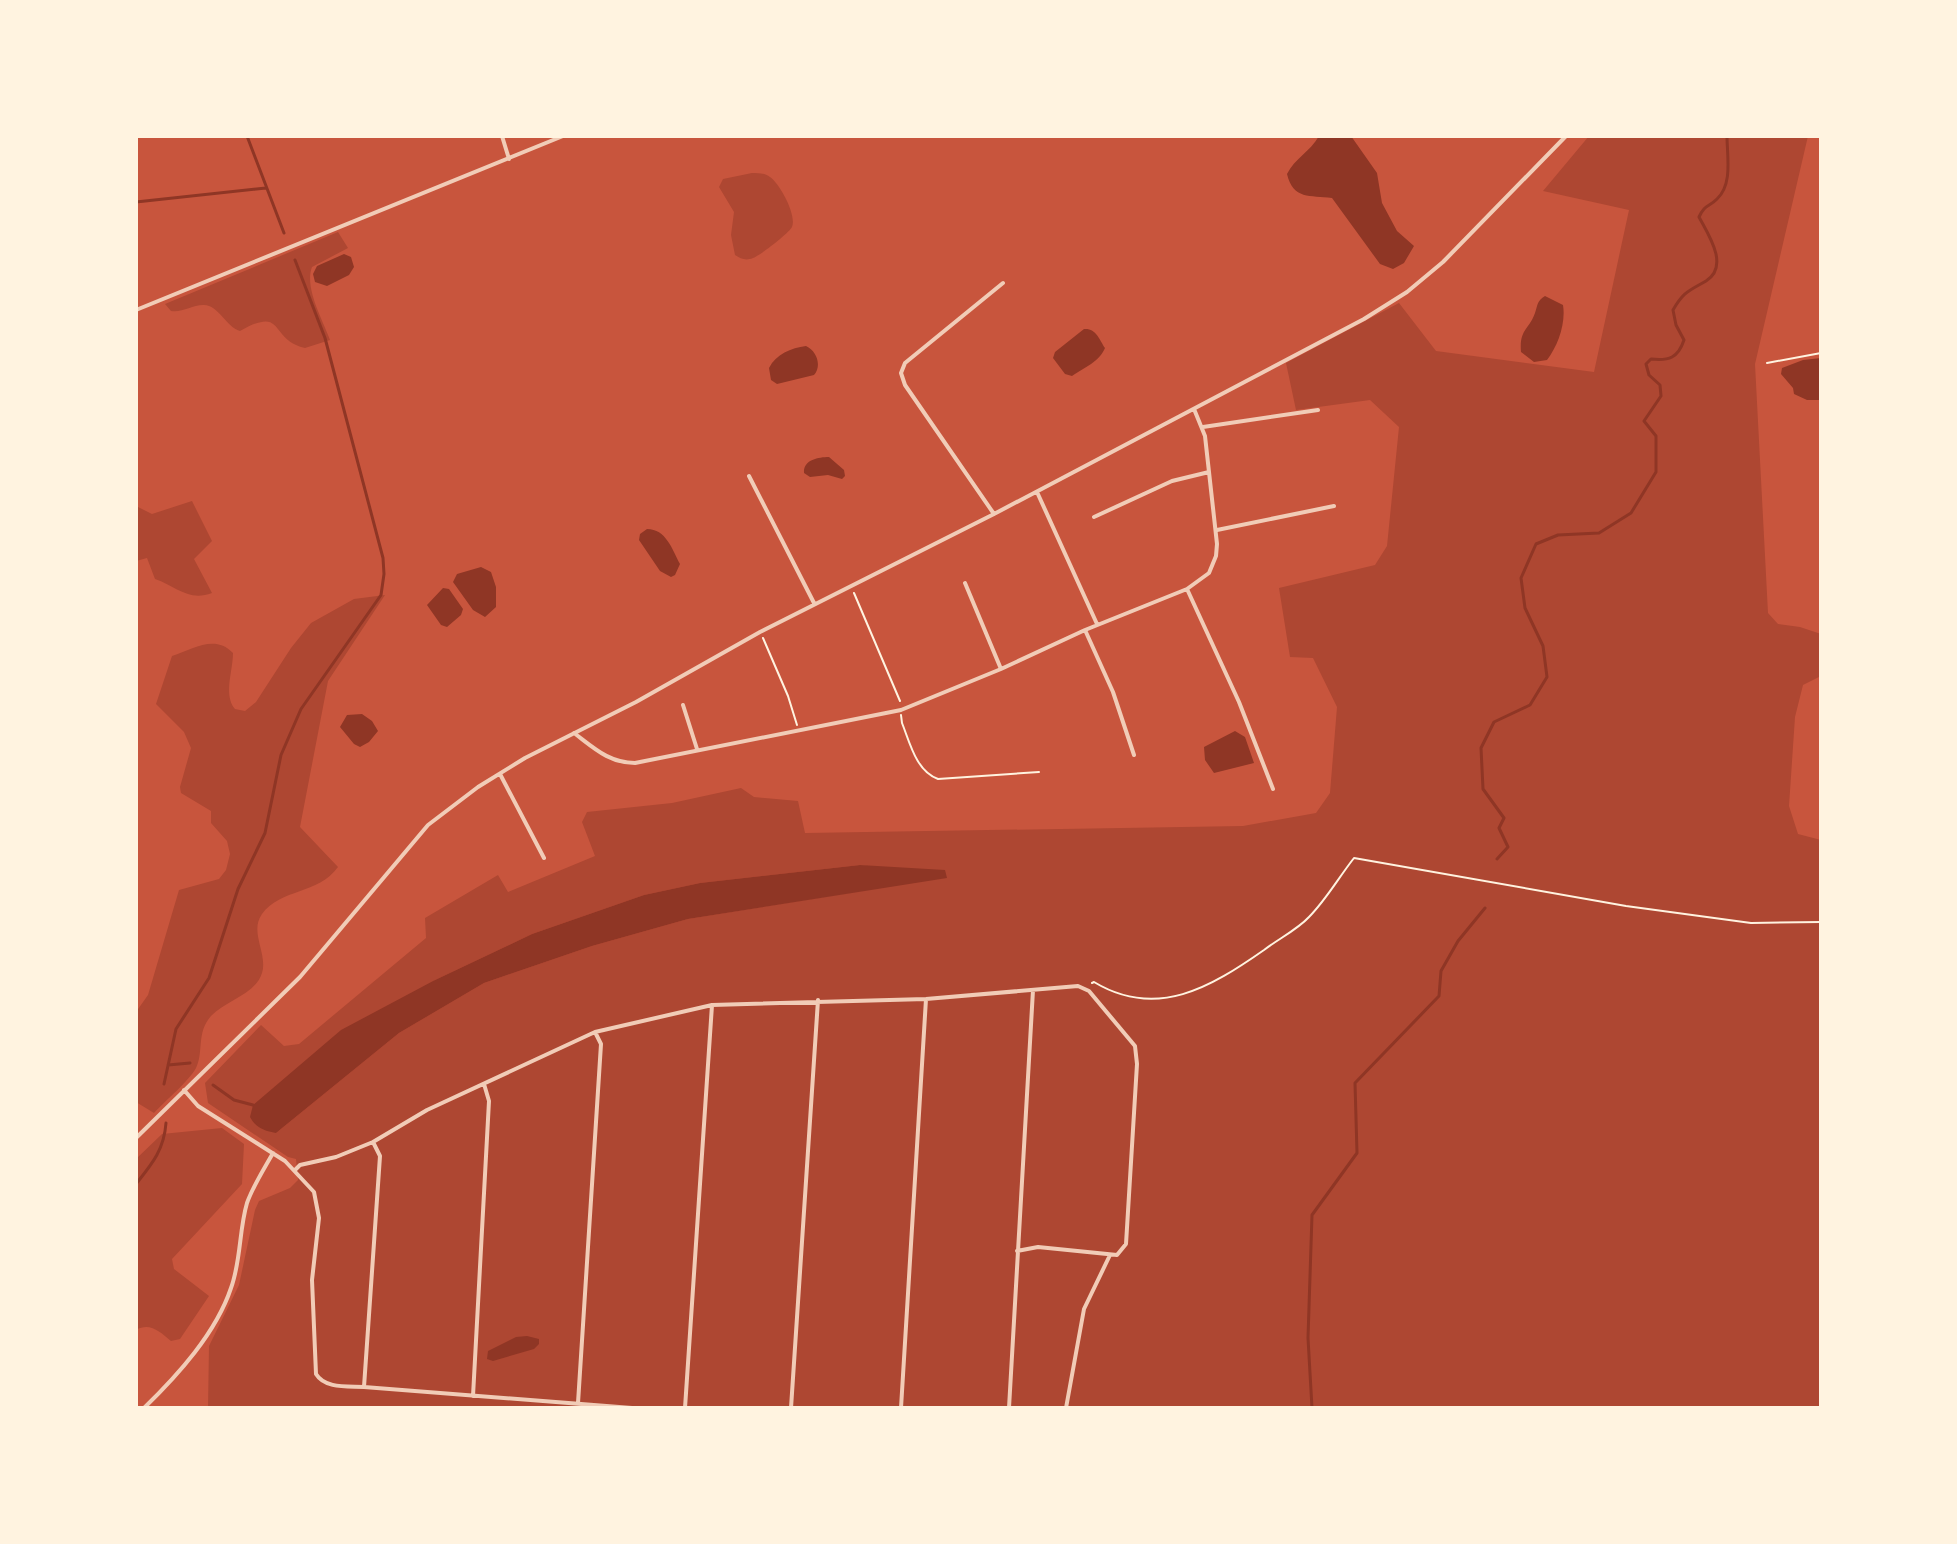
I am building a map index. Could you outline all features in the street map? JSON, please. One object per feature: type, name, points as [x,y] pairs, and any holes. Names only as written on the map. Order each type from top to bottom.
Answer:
[{"type":"street","points":[[502,136],[509,159]]},
{"type":"street","points":[[136,310],[563,136]]},
{"type":"street","points":[[136,1138],[300,977],[428,825],[500,774],[814,603],[994,514],[1364,319],[1407,292],[1443,262],[1566,136]]},
{"type":"street","points":[[994,514],[905,385],[901,373],[905,363],[1003,283]]},
{"type":"street","points":[[574,733],[608,759],[635,763],[901,710],[1001,669],[1097,624],[1187,589],[1209,573],[1216,556],[1217,530],[1203,427],[1194,409]]},
{"type":"street","points":[[1203,427],[1318,410]]},
{"type":"street","points":[[1094,517],[1172,481],[1209,472]]},
{"type":"street","points":[[749,476],[814,603]]},
{"type":"street","points":[[1037,491],[1097,624]]},
{"type":"street","points":[[1217,530],[1334,506]]},
{"type":"street","points":[[965,583],[1001,669]]},
{"type":"street","points":[[1187,589],[1239,702],[1273,789]]},
{"type":"street","points":[[1085,630],[1113,692],[1134,755]]},
{"type":"street","points":[[683,705],[697,749]]},
{"type":"street","points":[[500,774],[544,858]]},
{"type":"street","points":[[295,1170],[300,1165],[336,1157],[373,1142],[427,1110],[595,1032],[712,1005],[926,999],[1078,986],[1089,991],[1135,1046],[1137,1064],[1126,1244],[1120,1253],[1110,1255],[1038,1247],[1017,1251]]},
{"type":"street","points":[[1009,1408],[1033,990]]},
{"type":"street","points":[[901,1408],[926,999]]},
{"type":"street","points":[[791,1408],[818,1000]]},
{"type":"street","points":[[685,1408],[712,1005]]},
{"type":"street","points":[[578,1403],[601,1044],[595,1032]]},
{"type":"street","points":[[473,1396],[489,1101],[484,1084]]},
{"type":"street","points":[[184,1090],[198,1106],[295,1170],[314,1192],[319,1218],[312,1280],[316,1374],[320,1381],[326,1384],[632,1408]]},
{"type":"street","points":[[364,1387],[380,1156],[373,1142]]},
{"type":"street","points":[[144,1408],[168,1385],[225,1303],[236,1271],[248,1201],[273,1153]]},
{"type":"street","points":[[1066,1408],[1084,1309],[1110,1255]]},
{"type":"path","points":[[1767,363],[1821,353]]},
{"type":"path","points":[[851,585],[899,697],[902,723],[921,769],[938,779],[1039,772]]},
{"type":"path","points":[[760,632],[785,686],[798,730]]},
{"type":"path","points":[[1084,989],[1094,982],[1122,995],[1150,1000],[1191,994],[1239,967],[1308,918],[1354,858],[1626,906],[1751,923],[1821,922]]},
{"type":"shaded area","points":[[1319,136],[1351,136],[1377,173],[1382,203],[1397,231],[1414,246],[1404,263],[1393,269],[1380,264],[1332,198],[1304,195],[1293,188],[1287,174]]},
{"type":"shaded area","points":[[1589,136],[1808,136],[1755,364],[1768,613],[1778,624],[1821,634],[1821,676],[1803,685],[1795,717],[1789,806],[1798,834],[1821,840],[1821,1408],[208,1408],[209,1346],[239,1285],[255,1210],[259,1201],[290,1188],[298,1180],[296,1159],[288,1157],[208,1103],[205,1083],[261,1025],[284,1046],[299,1044],[426,938],[425,918],[498,875],[508,892],[595,856],[582,822],[587,812],[672,803],[741,788],[754,797],[798,801],[805,833],[1243,826],[1316,813],[1330,793],[1337,707],[1313,658],[1290,657],[1279,588],[1375,565],[1387,546],[1399,427],[1370,400],[1296,410],[1286,363],[1399,303],[1436,351],[1594,372],[1629,210],[1543,191]],"holes":[[[860,865],[947,877],[688,919],[592,946],[484,983],[399,1033],[276,1133],[435,980],[532,934],[644,895],[700,883]]]},
{"type":"shaded area","points":[[752,173],[766,175],[774,181],[787,200],[793,222],[790,230],[774,244],[757,256],[746,259],[735,255],[731,235],[734,212],[719,187],[723,179]]},
{"type":"shaded area","points":[[338,232],[348,248],[312,267],[310,275],[312,294],[330,340],[305,348],[293,344],[271,323],[264,321],[240,331],[208,306],[171,311],[165,304]]},
{"type":"shaded area","points":[[344,254],[351,257],[354,267],[349,275],[327,286],[315,282],[313,274],[317,266]]},
{"type":"shaded area","points":[[1545,296],[1563,305],[1562,327],[1547,360],[1534,362],[1521,352],[1522,339],[1539,301]]},
{"type":"shaded area","points":[[1084,329],[1094,332],[1105,348],[1086,367],[1072,376],[1065,374],[1053,358],[1055,352]]},
{"type":"shaded area","points":[[806,346],[817,359],[818,367],[814,375],[777,384],[771,380],[769,368],[780,355]]},
{"type":"shaded area","points":[[1821,358],[1821,400],[1807,400],[1794,394],[1793,388],[1781,374],[1782,368],[1803,360]]},
{"type":"shaded area","points":[[829,457],[844,470],[842,479],[828,475],[810,477],[804,473],[809,462]]},
{"type":"shaded area","points":[[192,501],[212,541],[194,559],[212,593],[196,596],[155,579],[147,558],[136,561],[136,506],[152,514]]},
{"type":"shaded area","points":[[647,529],[659,532],[671,546],[680,564],[675,575],[671,577],[660,571],[639,540],[640,534]]},
{"type":"shaded area","points":[[481,567],[491,572],[496,587],[496,607],[485,617],[473,610],[453,582],[457,574]]},
{"type":"shaded area","points":[[443,588],[449,589],[463,609],[461,615],[447,627],[441,625],[427,605]]},
{"type":"shaded area","points":[[385,595],[328,681],[300,827],[338,867],[330,876],[279,900],[262,914],[257,928],[263,958],[259,980],[206,1022],[196,1068],[154,1113],[136,1102],[136,1012],[148,995],[179,890],[219,879],[226,870],[230,854],[227,841],[211,823],[211,811],[181,793],[191,748],[184,732],[156,704],[172,656],[204,645],[226,647],[233,653],[229,690],[231,703],[235,709],[245,711],[256,702],[311,623],[354,599]]},
{"type":"shaded area","points":[[362,714],[372,721],[378,731],[360,747],[340,727],[347,715]]},
{"type":"shaded area","points":[[1235,731],[1245,737],[1254,763],[1214,773],[1205,760],[1204,747]]},
{"type":"shaded area","points":[[860,865],[945,870],[947,878],[688,919],[592,946],[484,983],[399,1033],[276,1133],[261,1128],[250,1117],[253,1105],[341,1030],[435,980],[532,934],[644,895],[700,883]]},
{"type":"shaded area","points":[[222,1128],[244,1144],[242,1184],[172,1259],[174,1269],[209,1296],[180,1339],[171,1341],[159,1331],[146,1327],[136,1330],[136,1159],[162,1134]]},
{"type":"shaded area","points":[[516,1337],[539,1339],[534,1349],[493,1361],[487,1359],[488,1351]]},
{"type":"waterway","points":[[247,136],[284,233]]},
{"type":"waterway","points":[[1497,859],[1508,847],[1499,828],[1504,818],[1483,789],[1481,748],[1494,722],[1530,705],[1547,677],[1543,646],[1525,608],[1521,578],[1536,544],[1558,535],[1599,533],[1631,513],[1656,472],[1656,436],[1644,421],[1661,396],[1660,385],[1649,375],[1646,364],[1651,359],[1672,357],[1679,351],[1684,340],[1673,310],[1684,295],[1713,275],[1716,267],[1715,250],[1699,217],[1725,186],[1727,136]]},
{"type":"waterway","points":[[136,202],[266,188]]},
{"type":"waterway","points":[[164,1084],[176,1029],[209,978],[238,889],[265,833],[281,755],[301,709],[381,595],[383,558],[325,338],[295,260]]},
{"type":"waterway","points":[[1312,1408],[1308,1338],[1312,1215],[1357,1153],[1355,1083],[1439,996],[1441,971],[1458,941],[1485,908]]},
{"type":"waterway","points":[[168,1065],[190,1063]]},
{"type":"waterway","points":[[213,1085],[234,1100],[253,1105]]},
{"type":"waterway","points":[[136,1184],[160,1149],[166,1123]]}]
